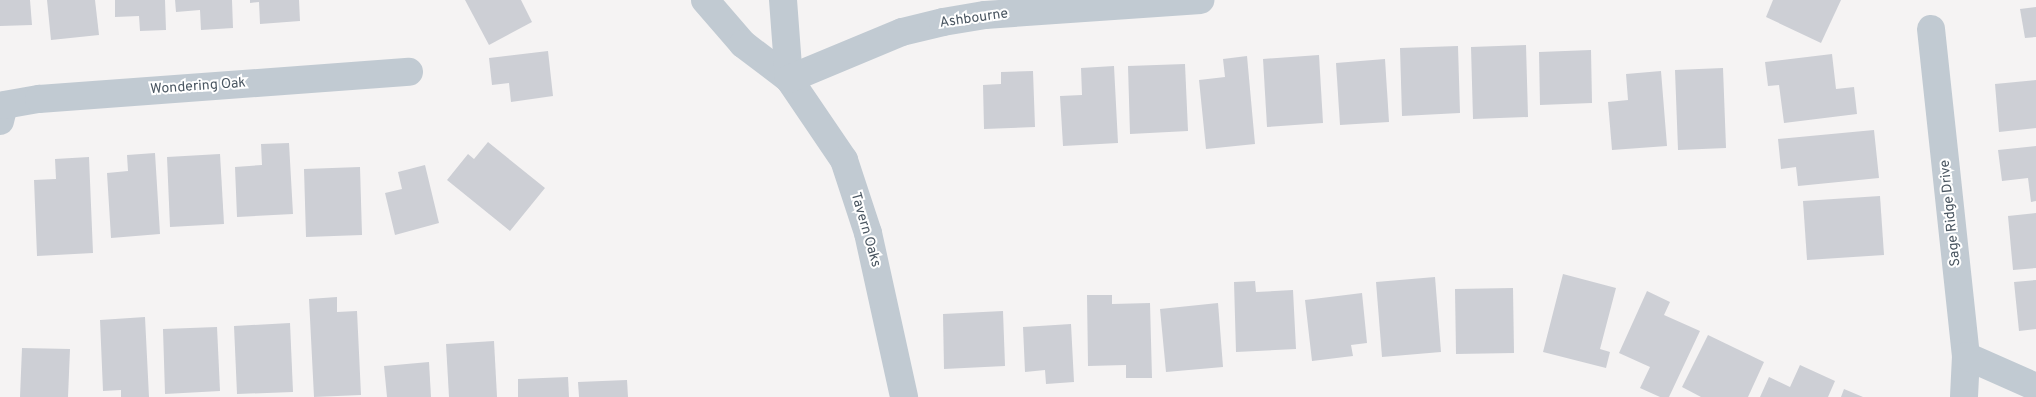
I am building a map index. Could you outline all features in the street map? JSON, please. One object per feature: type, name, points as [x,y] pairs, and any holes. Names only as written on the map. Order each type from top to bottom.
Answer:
[{"type":"street","name":"Tavern Oaks","points":[[705,0],[743,44],[788,79],[844,160],[868,233],[904,397]]},
{"type":"street","points":[[783,0],[788,79]]},
{"type":"street","name":"Ashbourne","points":[[788,79],[902,32],[943,22],[985,15],[1200,0]]},
{"type":"street","name":"Sage Ridge Drive","points":[[1931,29],[1966,356],[1964,397]]},
{"type":"street","name":"Wondering Oak","points":[[0,121],[4,105],[39,99],[409,72]]},
{"type":"street","points":[[1966,356],[2036,387]]},
{"type":"building","points":[[0,0],[30,0],[32,25],[0,26]]},
{"type":"building","points":[[47,0],[95,0],[99,35],[51,40]]},
{"type":"building","points":[[115,0],[165,0],[166,30],[140,31],[139,16],[115,17]]},
{"type":"building","points":[[175,0],[232,0],[233,28],[201,30],[200,10],[176,12]]},
{"type":"building","points":[[250,0],[299,0],[300,21],[260,24],[259,2],[250,3]]},
{"type":"building","points":[[465,0],[521,0],[532,22],[489,45]]},
{"type":"building","points":[[1773,0],[1841,0],[1821,43],[1766,17]]},
{"type":"building","points":[[2036,7],[2036,37],[2025,38],[2020,9]]},
{"type":"building","points":[[1526,45],[1528,117],[1473,119],[1471,47]]},
{"type":"building","points":[[1458,46],[1460,113],[1402,116],[1400,48]]},
{"type":"building","points":[[1591,50],[1592,103],[1540,105],[1539,52]]},
{"type":"building","points":[[548,51],[553,96],[511,102],[509,83],[492,85],[489,58]]},
{"type":"building","points":[[1832,54],[1836,89],[1854,87],[1857,114],[1784,123],[1779,85],[1768,86],[1765,62]]},
{"type":"building","points":[[1319,55],[1323,123],[1267,127],[1263,59]]},
{"type":"building","points":[[1247,56],[1255,144],[1206,149],[1199,80],[1225,77],[1223,59]]},
{"type":"building","points":[[1385,59],[1389,122],[1340,125],[1336,63]]},
{"type":"building","points":[[1185,64],[1188,131],[1130,134],[1128,66]]},
{"type":"building","points":[[1114,66],[1118,143],[1063,146],[1060,96],[1082,95],[1081,68]]},
{"type":"building","points":[[1723,68],[1726,148],[1678,150],[1675,70]]},
{"type":"building","points":[[1033,71],[1035,127],[984,129],[983,85],[1001,84],[1001,72]]},
{"type":"building","points":[[1661,71],[1667,146],[1612,150],[1608,102],[1628,100],[1626,74]]},
{"type":"building","points":[[2036,80],[2036,128],[1999,132],[1995,84]]},
{"type":"building","points":[[1874,130],[1879,178],[1798,186],[1796,167],[1781,169],[1778,139]]},
{"type":"building","points":[[488,142],[545,188],[510,231],[447,180],[468,154],[474,159]]},
{"type":"building","points":[[289,143],[293,214],[237,217],[235,167],[262,165],[261,144]]},
{"type":"building","points":[[2036,146],[2036,201],[2031,202],[2028,178],[2002,181],[1998,150]]},
{"type":"building","points":[[155,153],[160,234],[111,238],[107,173],[128,171],[127,155]]},
{"type":"building","points":[[220,154],[224,224],[170,227],[167,157]]},
{"type":"building","points":[[89,157],[93,253],[37,256],[34,180],[56,179],[55,159]]},
{"type":"building","points":[[425,165],[439,223],[395,235],[385,193],[402,189],[398,172]]},
{"type":"building","points":[[360,167],[362,235],[306,237],[304,169]]},
{"type":"building","points":[[1880,196],[1884,255],[1807,260],[1803,201]]},
{"type":"building","points":[[2036,213],[2036,268],[2013,270],[2008,216]]},
{"type":"building","points":[[1563,274],[1616,288],[1600,349],[1610,352],[1606,368],[1543,352]]},
{"type":"building","points":[[1435,277],[1441,352],[1382,357],[1376,282]]},
{"type":"building","points":[[2036,280],[2036,329],[2019,331],[2014,282]]},
{"type":"building","points":[[1255,281],[1256,292],[1293,290],[1296,349],[1236,352],[1234,282]]},
{"type":"building","points":[[1513,288],[1514,353],[1456,354],[1455,289]]},
{"type":"building","points":[[1647,291],[1670,302],[1664,315],[1700,331],[1669,397],[1660,397],[1640,388],[1650,367],[1619,353]]},
{"type":"building","points":[[1362,293],[1367,343],[1351,345],[1353,356],[1312,361],[1305,300]]},
{"type":"building","points":[[1087,295],[1112,295],[1112,304],[1150,303],[1152,378],[1126,378],[1126,365],[1088,366]]},
{"type":"building","points":[[337,297],[337,312],[357,311],[361,395],[314,397],[309,299]]},
{"type":"building","points":[[1218,303],[1223,367],[1166,372],[1160,309]]},
{"type":"building","points":[[1003,311],[1005,366],[944,369],[943,314]]},
{"type":"building","points":[[145,317],[149,397],[121,397],[121,390],[103,391],[100,320]]},
{"type":"building","points":[[290,323],[293,392],[237,394],[234,326]]},
{"type":"building","points":[[1071,324],[1074,382],[1046,384],[1045,370],[1025,372],[1023,327]]},
{"type":"building","points":[[217,327],[220,391],[165,394],[163,329]]},
{"type":"building","points":[[1708,335],[1764,362],[1748,397],[1701,397],[1682,387]]},
{"type":"building","points":[[494,341],[497,397],[449,397],[446,344]]},
{"type":"building","points":[[22,348],[70,349],[68,397],[20,397]]},
{"type":"building","points":[[429,362],[431,397],[387,397],[384,366]]},
{"type":"building","points":[[1800,365],[1835,381],[1828,397],[1760,397],[1769,377],[1790,387]]},
{"type":"building","points":[[568,377],[569,397],[518,397],[518,379]]},
{"type":"building","points":[[627,380],[628,397],[579,397],[578,382]]},
{"type":"building","points":[[1844,389],[1863,397],[1841,397]]}]
